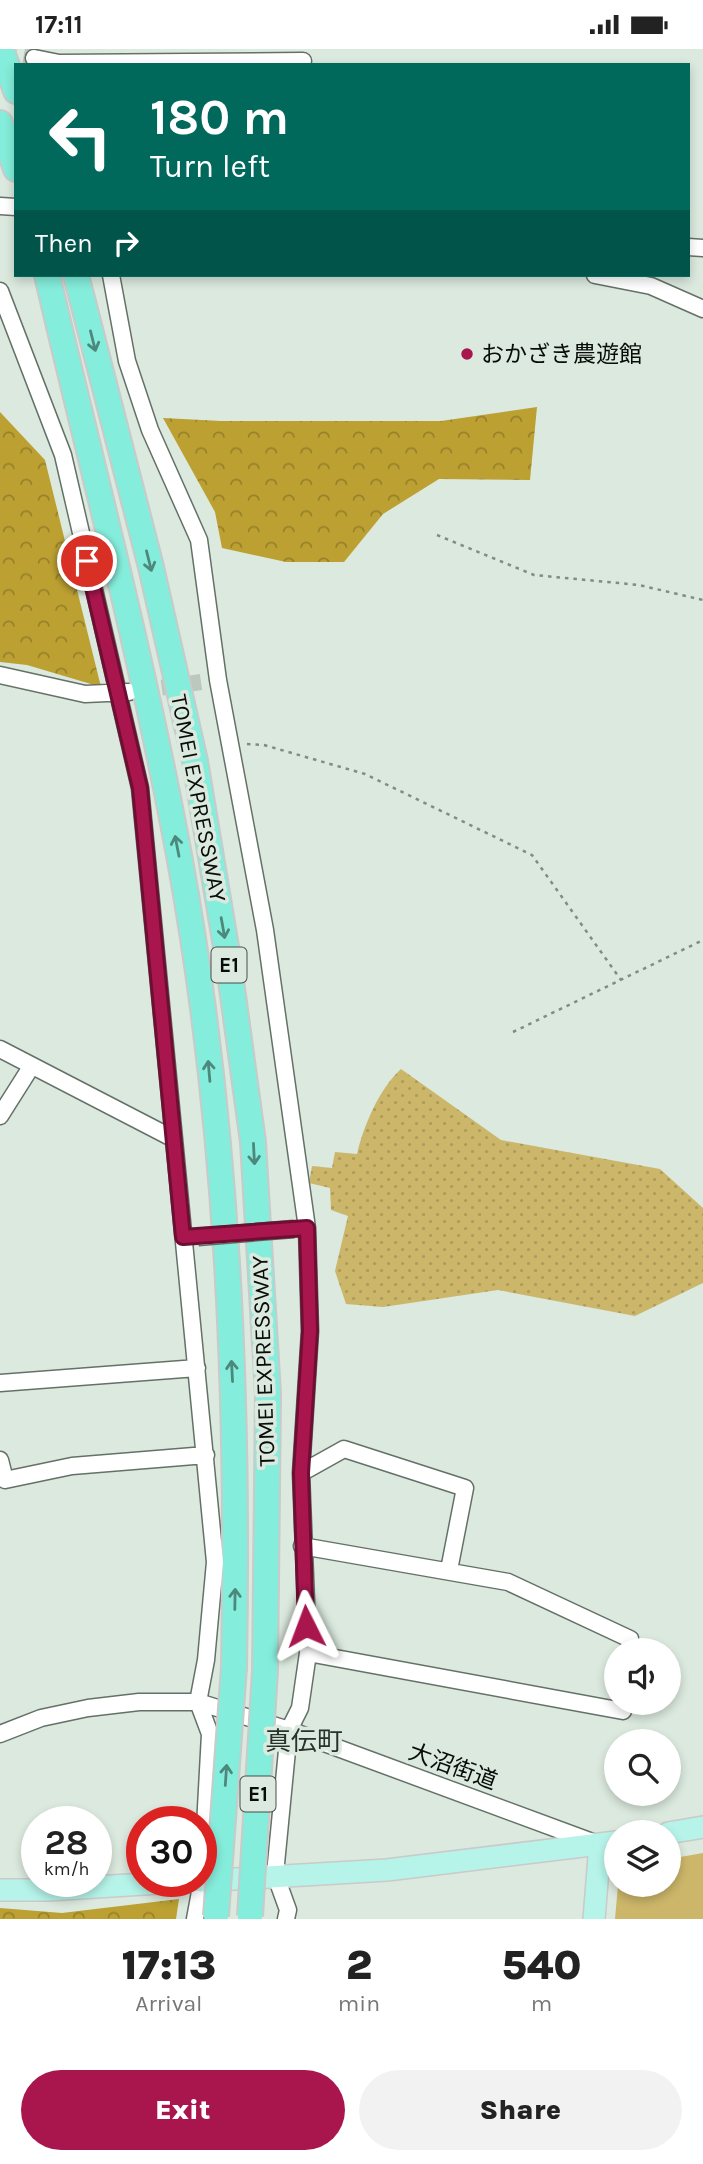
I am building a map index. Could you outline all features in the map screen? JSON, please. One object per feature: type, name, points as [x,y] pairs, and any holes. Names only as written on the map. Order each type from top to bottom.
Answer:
[{"type":"highway","points":[[1,49],[14,85]]},
{"type":"highway","points":[[0,123],[13,161]]},
{"type":"highway","name":"TOMEI EXPRESSWAY","points":[[47,277],[154,733],[179,858],[206,1046],[227,1268],[233,1396],[234,1667],[209,1918]]},
{"type":"highway","name":"TOMEI EXPRESSWAY","points":[[77,277],[151,568],[195,761],[229,960],[253,1142],[268,1394],[265,1671],[250,1918]]},
{"type":"main road","points":[[681,1831],[703,1827]]},
{"type":"main road","points":[[217,1879],[275,1874],[387,1870],[604,1843]]},
{"type":"main road","points":[[594,1919],[604,1865]]},
{"type":"main road","points":[[0,1890],[126,1885]]},
{"type":"street","points":[[34,58],[303,58]]},
{"type":"street","points":[[111,277],[127,361],[150,430],[199,540],[218,680],[265,930],[301,1229],[310,1331],[301,1473],[308,1653],[300,1708],[289,1730],[275,1874],[288,1910],[286,1919]]},
{"type":"street","points":[[605,277],[651,286],[703,309]]},
{"type":"street","points":[[0,291],[63,455],[123,693],[140,788],[174,1139],[190,1237],[197,1368],[215,1562],[206,1660],[198,1702],[210,1734],[206,1806]]},
{"type":"street","points":[[0,675],[85,694],[123,693]]},
{"type":"street","points":[[201,682],[218,680]]},
{"type":"street","points":[[0,1049],[174,1139]]},
{"type":"street","points":[[0,1116],[31,1067]]},
{"type":"street","points":[[190,1237],[301,1229]]},
{"type":"street","points":[[0,1383],[197,1368]]},
{"type":"street","points":[[301,1473],[344,1450],[465,1488],[449,1570]]},
{"type":"street","points":[[0,1460],[5,1480],[72,1467],[206,1455]]},
{"type":"street","points":[[302,1546],[508,1582],[628,1638]]},
{"type":"street","points":[[308,1653],[604,1708]]},
{"type":"street","points":[[0,1734],[41,1718],[88,1708],[139,1702],[198,1702]]},
{"type":"street","name":"大沼街道","points":[[198,1702],[289,1730],[604,1842]]},
{"type":"street","points":[[204,1897],[209,1918]]},
{"type":"path","points":[[437,535],[534,575],[639,585],[703,600]]},
{"type":"path","points":[[232,744],[264,745],[365,773],[532,855],[621,980]]},
{"type":"path","points":[[513,1032],[703,940]]},
{"type":"shaded area","points":[[401,1069],[501,1140],[660,1169],[703,1208],[703,1283],[635,1316],[498,1290],[383,1307],[346,1304],[335,1271],[348,1216],[331,1210],[330,1188],[309,1183],[312,1166],[332,1168],[335,1152],[357,1154],[373,1108]]},
{"type":"shaded area","points":[[703,1853],[703,1919],[615,1919],[617,1897],[681,1897],[681,1857]]},
{"type":"green space","points":[[537,407],[530,480],[439,479],[383,514],[344,562],[286,562],[222,548],[215,512],[163,418],[221,421],[441,421]]},
{"type":"green space","points":[[0,412],[45,460],[101,687],[27,665],[0,662]]},
{"type":"green space","points":[[179,1899],[176,1919],[0,1919],[0,1908],[62,1913]]},
{"type":"tunnel","points":[[0,52],[34,58]]},
{"type":"tunnel","points":[[138,691],[201,682]]},
{"type":"place","name":"おかざき農遊館","points":[[467,354]]},
{"type":"district","name":"真伝町","points":[[304,1741]]},
{"type":"route","points":[[87,561],[140,788],[183,1237],[307,1228],[310,1331],[301,1473],[306,1626]]}]
